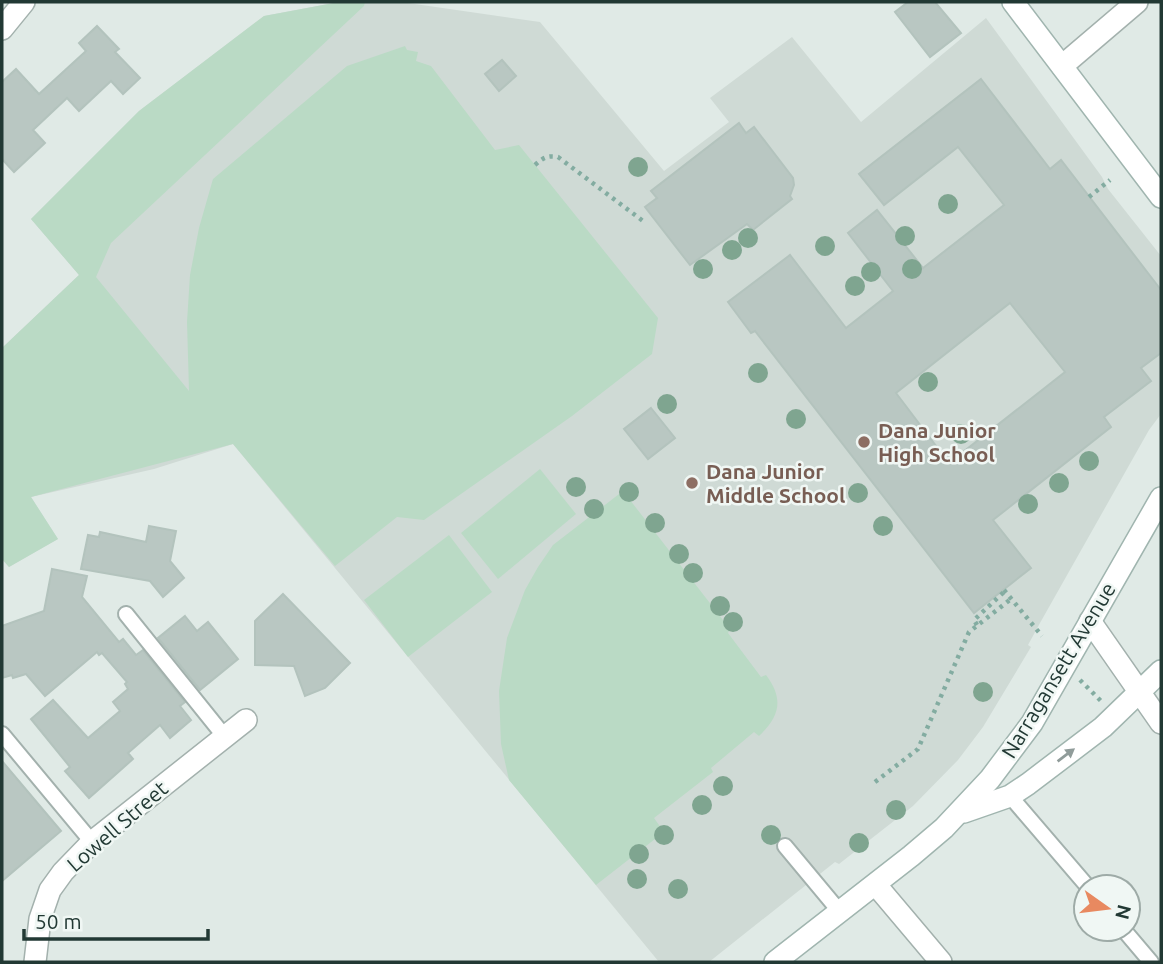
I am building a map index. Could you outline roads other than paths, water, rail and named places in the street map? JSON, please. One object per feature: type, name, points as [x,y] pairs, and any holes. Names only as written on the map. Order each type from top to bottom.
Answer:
[{"type":"street","points":[[2,29],[24,2]]},
{"type":"street","points":[[1013,2],[1161,197]]},
{"type":"street","points":[[1062,66],[1137,2]]},
{"type":"street","name":"Narragansett Avenue","points":[[775,962],[911,856],[959,814],[990,779],[1032,723],[1161,498]]},
{"type":"street","points":[[1090,621],[1161,723]]},
{"type":"street","points":[[959,814],[1010,796],[1103,727],[1161,671]]},
{"type":"street","name":"Lowell Street","points":[[35,962],[37,933],[50,890],[63,872],[92,842],[246,720]]},
{"type":"street","points":[[876,885],[941,962]]},
{"type":"lane","points":[[126,614],[225,737]]},
{"type":"lane","points":[[2,734],[92,842]]},
{"type":"lane","points":[[1010,796],[1076,873]]},
{"type":"lane","points":[[785,846],[840,912]]},
{"type":"lane","points":[[1135,943],[1151,962]]},
{"type":"place","name":"Dana Junior High School","points":[[864,442]]},
{"type":"place","name":"Dana Junior Middle School","points":[[692,483]]}]
